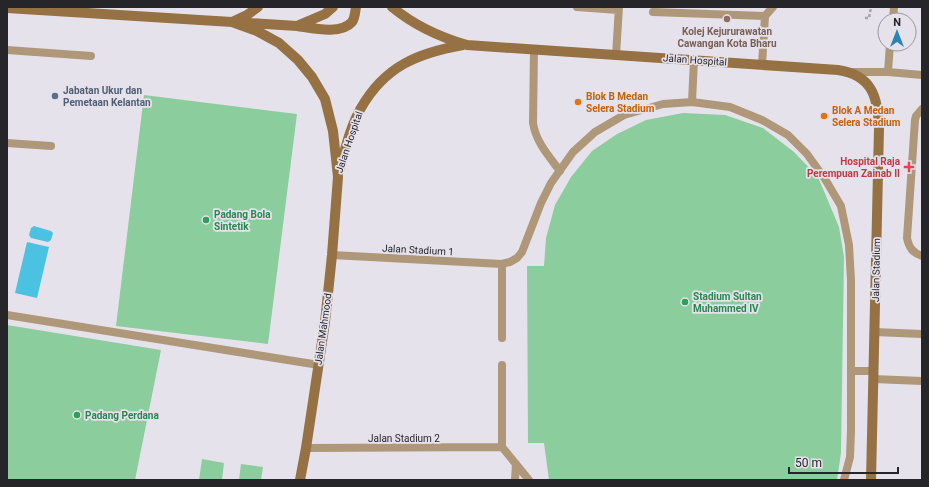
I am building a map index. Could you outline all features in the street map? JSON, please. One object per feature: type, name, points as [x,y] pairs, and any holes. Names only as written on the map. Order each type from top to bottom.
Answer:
[{"type":"street","points":[[232,22],[247,15],[258,7]]},
{"type":"street","points":[[297,26],[325,14],[333,7]]},
{"type":"street","points":[[297,26],[328,30],[345,27],[352,22],[356,7]]},
{"type":"street","name":"Jalan Hospital","points":[[392,7],[404,17],[426,30],[444,38],[467,45]]},
{"type":"street","name":"Jalan Hospital","points":[[7,8],[297,26]]},
{"type":"street","name":"Jalan Hospital","points":[[232,22],[257,31],[279,43],[298,60],[312,77],[325,99],[333,131],[338,177]]},
{"type":"street","name":"Jalan Hospital","points":[[338,177],[350,135],[360,108],[375,87],[394,70],[415,58],[438,50],[467,45],[850,72]]},
{"type":"street","name":"Jalan Stadium","points":[[850,72],[860,77],[868,84],[873,94],[878,114],[871,480]]},
{"type":"street","name":"Jalan Mahmood","points":[[300,480],[325,322],[338,177]]},
{"type":"lane","points":[[577,7],[619,9],[616,55]]},
{"type":"lane","points":[[762,65],[765,16],[774,7]]},
{"type":"lane","points":[[653,12],[765,16]]},
{"type":"lane","points":[[534,49],[534,132],[538,142],[560,171]]},
{"type":"lane","points":[[7,50],[91,56]]},
{"type":"lane","points":[[888,72],[889,52]]},
{"type":"lane","points":[[692,102],[694,60]]},
{"type":"lane","name":"Jalan Hospital","points":[[850,72],[888,72],[922,75]]},
{"type":"lane","points":[[502,338],[502,264],[517,258],[522,252],[541,203],[560,171],[573,152],[595,132],[624,115],[663,104],[692,102],[730,107],[762,120],[788,136],[807,154],[825,179],[841,206],[849,245],[851,280],[851,430],[850,458],[844,480]]},
{"type":"lane","points":[[922,109],[916,116],[915,120],[907,238],[911,250],[922,256]]},
{"type":"lane","points":[[7,143],[51,146]]},
{"type":"lane","name":"Jalan Stadium 1","points":[[332,255],[502,264]]},
{"type":"lane","points":[[7,315],[319,365]]},
{"type":"lane","points":[[874,332],[922,334]]},
{"type":"lane","points":[[502,365],[502,447],[529,480]]},
{"type":"lane","points":[[851,371],[922,381]]},
{"type":"lane","name":"Jalan Stadium 2","points":[[306,448],[502,447]]},
{"type":"lane","points":[[515,480],[516,464]]},
{"type":"path","points":[[865,18],[869,18],[871,7]]},
{"type":"green space","name":"Padang Bola Sintetik","points":[[144,95],[297,114],[268,344],[116,326]]},
{"type":"green space","name":"Stadium Sultan Muhammed IV","points":[[683,113],[725,115],[763,128],[794,152],[818,177],[839,227],[844,257],[841,453],[837,480],[549,480],[544,443],[528,443],[527,266],[544,266],[546,238],[555,205],[571,177],[592,151],[617,134],[646,120]]},
{"type":"green space","name":"Padang Perdana","points":[[7,325],[161,350],[135,480],[7,480]]},
{"type":"green space","points":[[202,459],[224,463],[222,480],[199,480]]},
{"type":"green space","points":[[241,464],[263,467],[261,480],[239,480]]},
{"type":"water","points":[[34,226],[51,231],[53,233],[51,240],[48,242],[31,238],[29,235],[31,228]]},
{"type":"water","points":[[27,242],[49,247],[37,298],[15,293]]},
{"type":"place","name":"Kolej Kejururawatan Cawangan Kota Bharu","points":[[727,19]]},
{"type":"place","name":"Jabatan Ukur dan Pemetaan Kelantan","points":[[55,96]]},
{"type":"place","name":"Blok B Medan Selera Stadium","points":[[578,102]]},
{"type":"place","name":"Blok A Medan Selera Stadium","points":[[824,116]]},
{"type":"place","name":"Hospital Raja Perempuan Zainab II","points":[[909,167]]},
{"type":"place","name":"Padang Bola Sintetik","points":[[206,220]]},
{"type":"place","name":"Stadium Sultan Muhammed IV","points":[[685,302]]},
{"type":"place","name":"Padang Perdana","points":[[77,415]]}]
